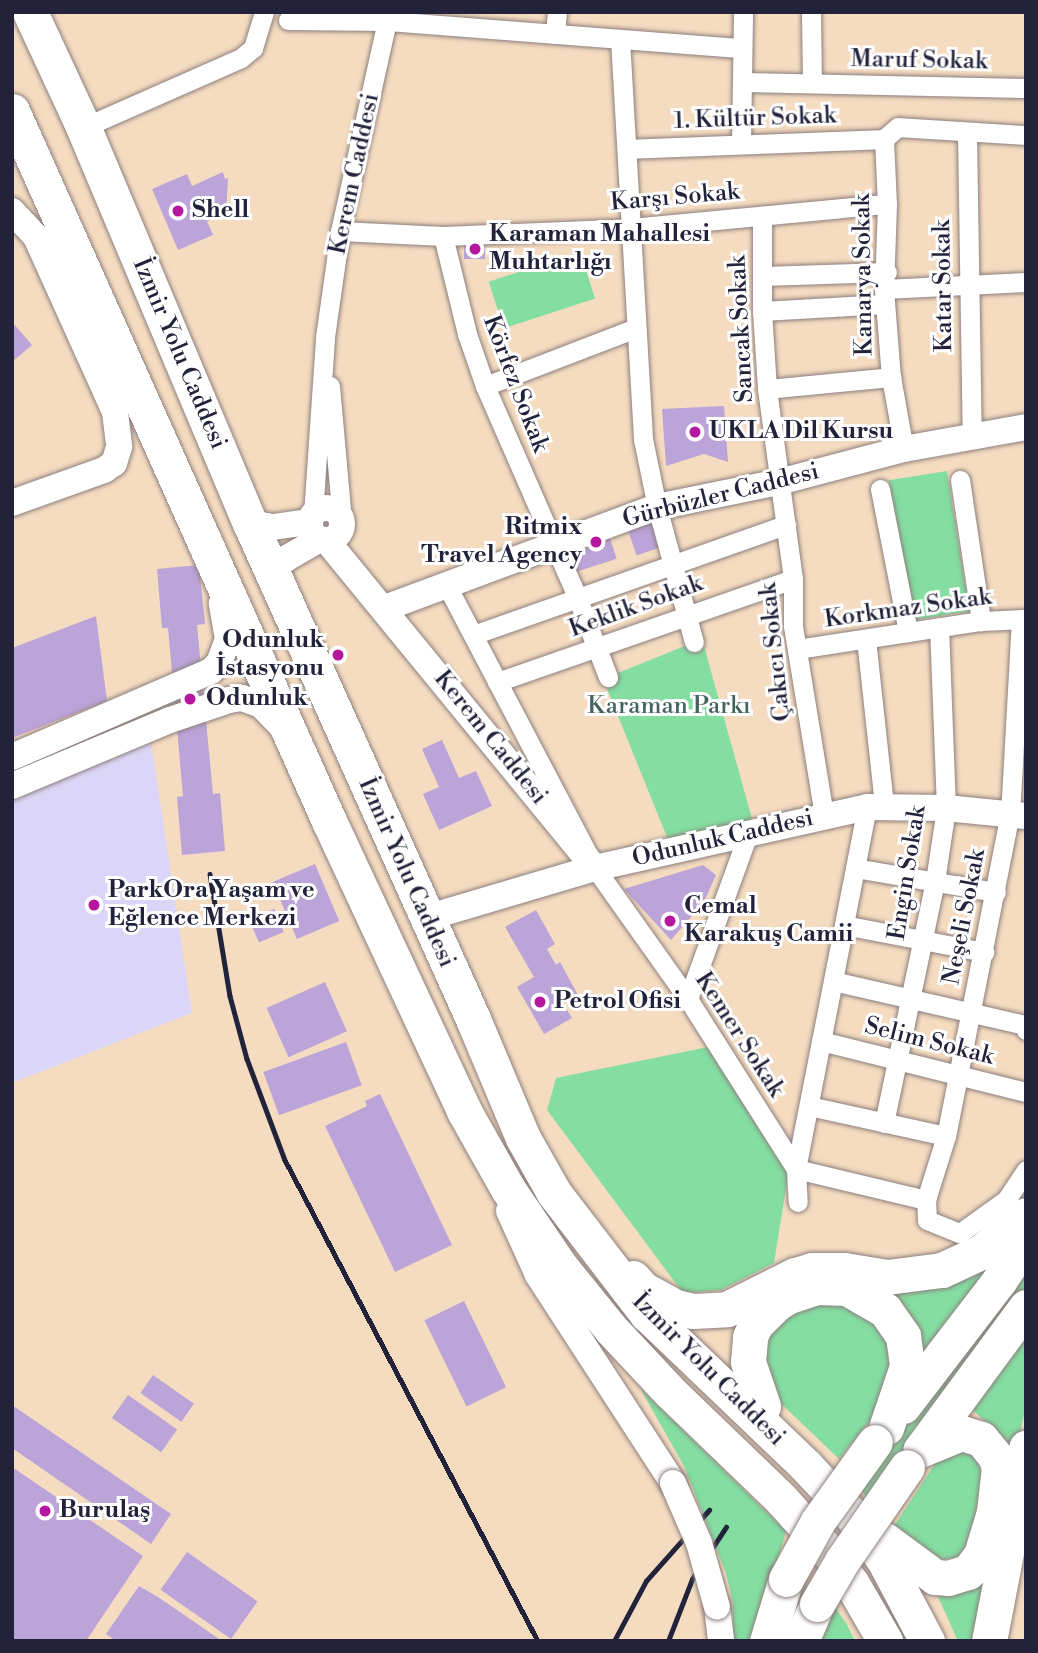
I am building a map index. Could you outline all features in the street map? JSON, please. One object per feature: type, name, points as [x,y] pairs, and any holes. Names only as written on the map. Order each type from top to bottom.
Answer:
[{"type":"highway","name":"İzmir Yolu Caddesi","points":[[30,12],[250,523],[537,1162],[586,1239],[647,1314],[805,1465],[848,1511],[884,1560],[927,1641]]},
{"type":"highway","points":[[49,12],[96,122],[129,211],[156,300]]},
{"type":"highway","name":"İzmir Yolu Caddesi","points":[[12,111],[208,551],[464,1111],[508,1189],[560,1266],[611,1329],[797,1515],[852,1584],[885,1641]]},
{"type":"highway","points":[[12,149],[31,188],[89,280]]},
{"type":"highway","points":[[537,1162],[643,1289],[859,1503],[885,1540],[939,1641]]},
{"type":"highway","points":[[643,1289],[676,1307],[710,1311],[741,1304],[794,1275],[812,1270],[844,1270],[887,1277],[923,1275],[942,1270],[981,1252],[1026,1215]]},
{"type":"highway","points":[[767,1641],[786,1579],[818,1521],[880,1435],[999,1281],[1026,1240]]},
{"type":"highway","points":[[763,1406],[748,1362],[750,1337],[755,1325],[776,1304],[789,1296],[816,1287],[847,1288],[873,1300],[885,1310],[903,1336],[907,1366],[880,1435]]},
{"type":"highway","points":[[801,1641],[817,1604],[842,1562],[1026,1307]]},
{"type":"highway","points":[[885,1540],[935,1577],[948,1578],[968,1572],[981,1555],[994,1512],[999,1467],[989,1446],[981,1438],[961,1433],[914,1459]]},
{"type":"highway","points":[[989,1641],[1015,1553],[1026,1448]]},
{"type":"highway","points":[[852,1584],[873,1641]]},
{"type":"street","points":[[96,122],[241,58],[253,48],[264,12]]},
{"type":"street","points":[[555,34],[558,12]]},
{"type":"street","points":[[741,143],[743,12]]},
{"type":"street","points":[[811,12],[812,83]]},
{"type":"street","points":[[288,20],[389,17],[555,34],[742,48]]},
{"type":"street","name":"Kerem Caddesi","points":[[389,17],[340,231],[325,337],[326,528],[385,608],[596,868]]},
{"type":"street","points":[[621,39],[643,439],[657,507],[694,642]]},
{"type":"street","name":"Maruf Sokak","points":[[741,82],[1026,88]]},
{"type":"street","name":"1. Kültür Sokak","points":[[627,149],[884,139],[898,127],[1026,135]]},
{"type":"street","name":"Katar Sokak","points":[[967,133],[967,283],[972,438]]},
{"type":"street","name":"Kanarya Sokak","points":[[884,139],[887,204],[885,288],[891,377],[904,449]]},
{"type":"street","name":"Karşı Sokak","points":[[340,231],[443,236],[631,228],[887,204]]},
{"type":"street","points":[[12,211],[36,237],[115,412],[119,447],[114,463],[69,485],[12,503]]},
{"type":"street","name":"Sancak Sokak","points":[[762,216],[762,311],[767,389],[779,482]]},
{"type":"street","name":"Körfez Sokak","points":[[443,236],[467,334],[485,386],[577,597],[608,677]]},
{"type":"street","points":[[762,276],[885,288]]},
{"type":"street","points":[[762,311],[885,288],[1026,282]]},
{"type":"street","points":[[485,386],[636,328]]},
{"type":"street","name":"Kerem Caddesi","points":[[325,337],[326,528]]},
{"type":"street","points":[[767,389],[891,377]]},
{"type":"street","name":"Gürbüzler Caddesi","points":[[385,608],[657,507],[779,482],[904,449],[1026,427]]},
{"type":"street","points":[[960,480],[981,621]]},
{"type":"street","name":"Çakıcı Sokak","points":[[779,482],[793,579],[797,649],[824,816]]},
{"type":"street","points":[[880,489],[908,632]]},
{"type":"street","points":[[250,523],[273,527],[326,528]]},
{"type":"street","points":[[473,635],[786,525]]},
{"type":"street","points":[[274,577],[277,566],[326,528]]},
{"type":"street","points":[[12,757],[211,671],[219,663],[228,639],[227,623],[208,551]]},
{"type":"street","name":"Keklik Sokak","points":[[497,682],[686,614],[793,579]]},
{"type":"street","name":"Kemer Sokak","points":[[446,584],[596,868],[688,999],[796,1169],[798,1202]]},
{"type":"street","name":"Korkmaz Sokak","points":[[797,649],[981,621],[1024,619]]},
{"type":"street","name":"Neşeli Sokak","points":[[927,1210],[946,1136],[996,892],[1018,814],[1024,619]]},
{"type":"street","name":"Engin Sokak","points":[[884,1123],[935,881],[946,808],[939,627]]},
{"type":"street","points":[[866,639],[876,806],[855,868],[796,1169],[927,1210],[960,1233],[1006,1200],[1026,1170]]},
{"type":"street","points":[[12,786],[170,720],[242,698],[261,705],[275,717],[300,751]]},
{"type":"street","name":"Odunluk Caddesi","points":[[426,918],[596,868],[876,806],[1018,814]]},
{"type":"street","points":[[688,999],[748,834]]},
{"type":"street","points":[[855,868],[996,892]]},
{"type":"street","points":[[844,925],[984,952]]},
{"type":"street","points":[[833,981],[971,1015],[1026,1024],[1026,1030]]},
{"type":"street","name":"Selim Sokak","points":[[821,1041],[1026,1091]]},
{"type":"street","points":[[808,1106],[946,1136]]},
{"type":"street","points":[[464,1111],[538,1275],[673,1483],[699,1543],[717,1607],[721,1641]]},
{"type":"shaded area","name":"ParkOra Yaşam ve Eğlence Merkezi","points":[[151,741],[192,1013],[12,1083],[12,796]]},
{"type":"green space","points":[[580,252],[595,299],[504,328],[489,282]]},
{"type":"green space","points":[[947,471],[969,611],[911,620],[889,480]]},
{"type":"green space","name":"Karaman Parkı","points":[[702,639],[754,826],[671,847],[603,679]]},
{"type":"green space","points":[[708,1047],[789,1169],[774,1263],[721,1290],[683,1293],[547,1110],[556,1078]]},
{"type":"green space","points":[[1026,1256],[1026,1293],[872,1506],[861,1489]]},
{"type":"green space","points":[[1001,1260],[916,1380],[851,1280]]},
{"type":"green space","points":[[839,1301],[869,1310],[891,1337],[891,1394],[839,1459],[770,1393],[763,1357],[769,1327],[793,1309]]},
{"type":"green space","points":[[1026,1325],[1026,1406],[1014,1459],[1012,1445],[969,1407]]},
{"type":"green space","points":[[640,1388],[786,1531],[755,1641],[733,1641],[733,1603],[726,1573],[684,1466]]},
{"type":"green space","points":[[961,1449],[975,1455],[981,1472],[974,1532],[959,1557],[939,1560],[894,1526],[940,1456]]},
{"type":"green space","points":[[987,1573],[976,1641],[958,1641],[935,1590]]},
{"type":"green space","points":[[832,1603],[846,1623],[855,1641],[817,1641]]},
{"type":"building","points":[[223,172],[225,179],[228,178],[226,216],[207,221],[213,235],[178,250],[152,189],[187,174],[192,186]]},
{"type":"building","name":"Karaman Mahallesi Muhtarlığı","points":[[464,240],[485,240],[485,259],[464,259]]},
{"type":"building","points":[[12,322],[32,345],[12,362]]},
{"type":"building","name":"UKLA Dil Kursu","points":[[724,406],[728,462],[704,454],[666,466],[662,409]]},
{"type":"building","points":[[653,517],[663,546],[637,555],[627,526]]},
{"type":"building","points":[[608,532],[617,559],[568,574],[559,548]]},
{"type":"building","points":[[199,565],[205,624],[197,625],[213,794],[220,793],[225,851],[182,855],[177,797],[183,796],[168,628],[162,628],[157,569]]},
{"type":"building","points":[[96,616],[107,701],[12,738],[12,648]]},
{"type":"building","points":[[442,740],[459,778],[476,771],[492,806],[439,830],[423,794],[439,787],[422,749]]},
{"type":"building","points":[[315,864],[339,921],[297,939],[273,882]]},
{"type":"building","name":"Cemal Karakuş Camii","points":[[703,865],[716,875],[704,902],[671,940],[624,889]]},
{"type":"building","points":[[274,909],[284,932],[259,943],[249,920]]},
{"type":"building","points":[[536,910],[555,944],[547,949],[556,965],[560,962],[578,995],[563,1003],[572,1018],[544,1034],[517,987],[534,977],[505,927]]},
{"type":"building","points":[[325,982],[347,1031],[288,1057],[267,1008]]},
{"type":"building","points":[[346,1042],[362,1085],[279,1115],[263,1072]]},
{"type":"building","points":[[380,1094],[452,1245],[395,1272],[325,1126],[367,1106],[365,1101]]},
{"type":"building","points":[[464,1301],[506,1387],[467,1407],[424,1320]]},
{"type":"building","points":[[153,1375],[194,1404],[181,1422],[140,1393]]},
{"type":"building","points":[[128,1395],[177,1429],[161,1452],[112,1418]]},
{"type":"building","points":[[12,1405],[171,1514],[151,1544],[12,1448]]},
{"type":"building","name":"Burulaş","points":[[12,1467],[143,1556],[86,1641],[12,1641]]},
{"type":"building","name":"Burulaş","points":[[187,1552],[257,1601],[231,1639],[161,1590]]},
{"type":"building","name":"Burulaş","points":[[139,1586],[222,1641],[116,1641],[106,1634]]},
{"type":"railway","points":[[210,874],[230,996],[247,1059],[285,1160],[538,1641]]},
{"type":"railway","points":[[614,1641],[646,1581],[709,1510]]},
{"type":"railway","points":[[668,1641],[692,1579],[726,1527]]},
{"type":"place","name":"Shell","points":[[178,211]]},
{"type":"place","name":"Karaman Mahallesi Muhtarlığı","points":[[475,249]]},
{"type":"place","name":"UKLA Dil Kursu","points":[[695,432]]},
{"type":"place","name":"Ritmix Travel Agency","points":[[596,542]]},
{"type":"place","name":"Odunluk İstasyonu","points":[[338,655]]},
{"type":"place","name":"Odunluk","points":[[190,699]]},
{"type":"place","name":"ParkOra Yaşam ve Eğlence Merkezi","points":[[94,905]]},
{"type":"place","name":"Cemal Karakuş Camii","points":[[670,921]]},
{"type":"place","name":"Petrol Ofisi","points":[[540,1002]]},
{"type":"place","name":"Burulaş","points":[[45,1511]]}]
